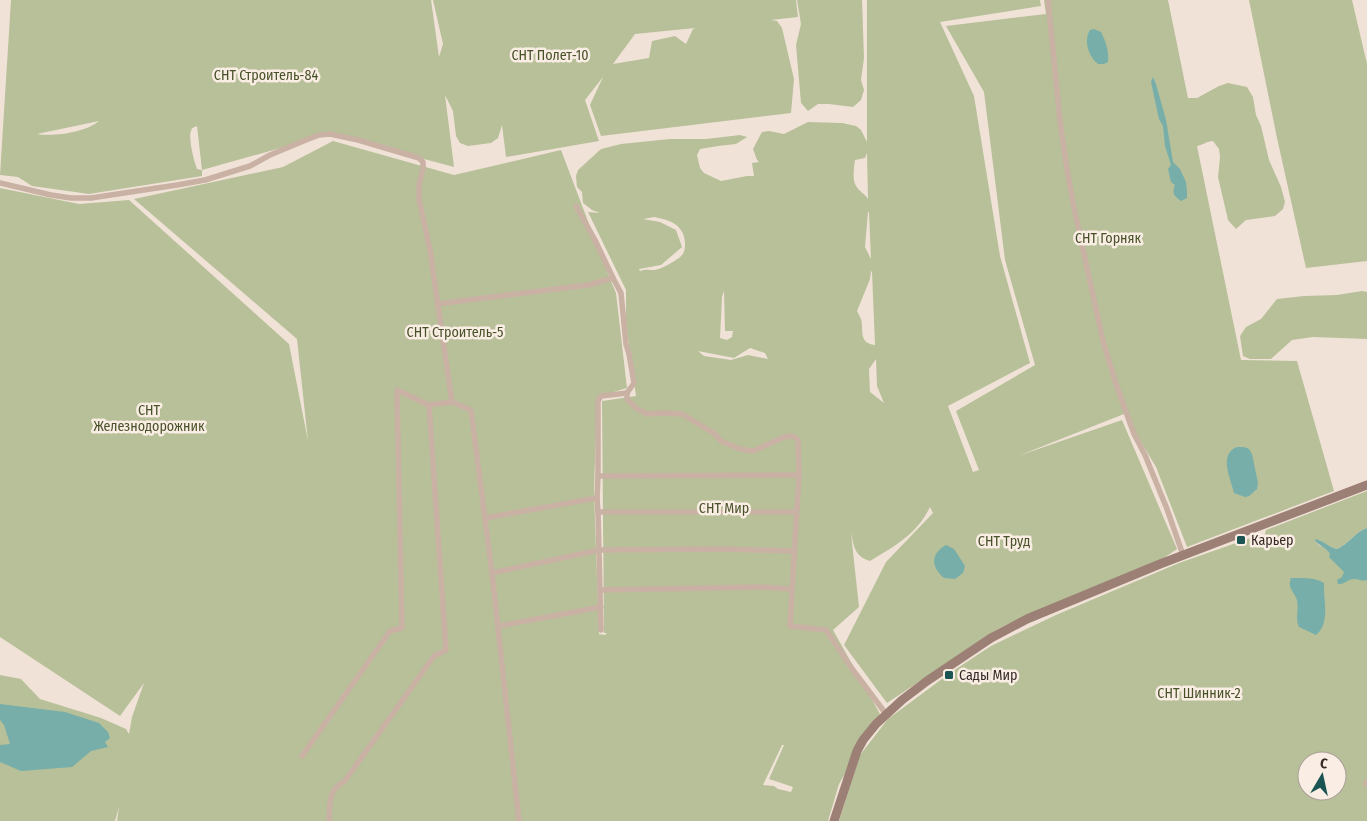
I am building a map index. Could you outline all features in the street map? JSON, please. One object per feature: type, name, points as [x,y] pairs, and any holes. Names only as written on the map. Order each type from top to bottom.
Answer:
[{"type":"street","points":[[1048,0],[1066,163],[1103,341],[1114,381],[1134,434],[1145,455],[1167,509],[1183,555]]},
{"type":"street","points":[[0,183],[70,198],[91,198],[178,186],[250,166],[270,155],[319,135],[332,135],[384,147],[419,158],[423,162],[419,185],[419,199],[430,250],[452,402]]},
{"type":"street","points":[[576,206],[621,293],[626,344],[634,383],[628,392],[627,399],[646,414],[682,414],[715,434],[721,441],[740,449],[753,451],[784,437],[793,436],[798,440],[799,475],[790,626],[826,630],[852,670],[886,714]]},
{"type":"street","points":[[437,304],[588,285],[613,278]]},
{"type":"street","points":[[302,756],[390,631],[402,628],[397,390],[429,405],[452,402],[471,410],[499,626],[520,821]]},
{"type":"street","points":[[601,630],[597,498],[598,401],[602,396],[628,392]]},
{"type":"street","points":[[329,821],[330,804],[334,789],[338,784],[344,782],[434,656],[446,650],[429,405]]},
{"type":"street","points":[[598,476],[799,475]]},
{"type":"street","points":[[834,821],[857,752],[876,724],[902,700],[951,664],[1008,628],[1183,555],[1367,485]]},
{"type":"street","points":[[485,518],[597,498]]},
{"type":"street","points":[[598,512],[796,512]]},
{"type":"street","points":[[492,573],[599,550],[723,549],[794,551]]},
{"type":"street","points":[[600,590],[760,587],[792,589]]},
{"type":"street","points":[[499,626],[601,607]]},
{"type":"green space","points":[[11,0],[431,0],[439,57],[443,44],[433,0],[796,0],[798,17],[771,20],[777,21],[782,28],[794,79],[791,113],[601,136],[590,105],[603,77],[585,100],[599,141],[506,157],[502,125],[498,138],[491,143],[468,146],[460,143],[456,136],[453,111],[445,95],[454,167],[330,134],[202,170],[202,176],[89,194],[32,186],[18,177],[0,175]],"holes":[[[695,28],[686,44],[675,36],[652,41],[649,58],[613,64],[635,34]],[[99,121],[70,133],[37,134]],[[197,126],[202,170],[197,169],[190,139],[192,129]]]},
{"type":"green space","points":[[797,0],[862,0],[864,58],[861,80],[864,90],[861,100],[853,107],[818,104],[808,111],[801,103],[796,45],[801,24]]},
{"type":"green space","points":[[867,0],[1040,0],[1041,6],[940,22],[974,96],[1000,256],[1030,363],[948,406],[973,472],[979,470],[956,411],[1035,365],[1005,260],[984,92],[946,26],[1046,14],[1044,0],[1168,0],[1188,98],[1197,98],[1228,83],[1247,87],[1253,97],[1256,115],[1261,126],[1269,160],[1281,187],[1285,202],[1283,209],[1275,216],[1246,220],[1236,229],[1228,220],[1218,177],[1219,149],[1213,141],[1197,146],[1241,360],[1297,361],[1334,491],[1187,547],[1156,467],[1124,414],[1018,456],[1122,420],[1177,549],[1155,564],[998,629],[887,703],[844,645],[886,562],[933,513],[930,507],[919,525],[912,532],[870,561],[858,553],[851,533],[859,607],[833,630],[880,714],[839,784],[828,821],[117,821],[119,807],[115,821],[0,821],[0,675],[21,679],[40,699],[101,718],[126,729],[129,734],[132,717],[144,683],[120,716],[0,637],[0,188],[79,204],[129,200],[289,344],[308,441],[297,339],[134,199],[283,167],[333,141],[454,175],[561,150],[616,293],[627,388],[597,397],[594,491],[599,634],[605,635],[607,633],[604,633],[602,401],[636,396],[626,323],[626,290],[588,212],[600,213],[583,203],[582,192],[577,187],[576,176],[578,170],[601,149],[621,144],[740,135],[747,137],[736,144],[700,149],[697,155],[700,168],[704,173],[721,181],[754,176],[752,163],[759,162],[753,149],[762,132],[769,131],[784,134],[808,122],[842,123],[856,126],[861,130],[867,142]],"holes":[[[867,153],[868,199],[857,188],[855,183],[855,160],[865,158]],[[868,212],[869,212],[871,259],[865,247]],[[654,217],[676,224],[684,238],[684,252],[679,258],[661,268],[640,271],[639,269],[661,265],[682,247],[676,230],[660,222],[643,219]],[[871,271],[875,345],[866,342],[864,339],[861,319],[857,311],[870,279]],[[724,291],[725,331],[733,331],[732,337],[727,340],[720,338],[722,297]],[[750,348],[765,353],[768,359],[748,355],[731,360],[704,356],[698,351],[734,358]],[[876,359],[877,386],[884,403],[870,392],[869,369]],[[782,745],[784,745],[769,779],[793,787],[791,792],[774,786],[763,785]]]},
{"type":"green space","points":[[1249,0],[1352,0],[1367,64],[1367,261],[1306,268]]},
{"type":"green space","points":[[1367,292],[1367,339],[1313,337],[1292,340],[1271,359],[1250,359],[1243,356],[1240,336],[1246,327],[1261,319],[1277,299],[1337,295]]},
{"type":"green space","name":"СНТ Шинник-2","points":[[1367,491],[1367,528],[1337,549],[1326,546],[1319,540],[1315,541],[1328,549],[1330,554],[1367,569],[1367,821],[839,821],[860,755],[888,719],[950,673],[991,646],[1056,615],[1179,563],[1253,537],[1263,540],[1266,536],[1266,530]]},
{"type":"water","points":[[1094,29],[1101,32],[1107,47],[1108,62],[1104,64],[1098,64],[1095,61],[1088,48],[1088,34],[1090,30]]},
{"type":"water","points":[[1153,77],[1166,120],[1173,162],[1180,169],[1186,182],[1187,198],[1181,201],[1174,194],[1175,185],[1171,182],[1168,169],[1171,165],[1151,82]]},
{"type":"water","points":[[1237,447],[1249,449],[1252,454],[1258,483],[1257,489],[1245,497],[1234,493],[1227,467],[1228,455],[1231,450]]},
{"type":"water","points":[[1367,528],[1367,580],[1352,579],[1338,584],[1337,580],[1342,577],[1344,572],[1329,557],[1330,554],[1327,550],[1315,541],[1316,539],[1337,549]]},
{"type":"water","points":[[946,545],[954,549],[965,566],[963,573],[955,579],[944,578],[935,565],[934,561],[937,552]]},
{"type":"water","points":[[1291,578],[1312,579],[1324,583],[1325,618],[1321,630],[1316,635],[1299,627],[1297,621],[1297,600],[1290,587]]},
{"type":"water","points":[[0,704],[65,712],[99,723],[108,732],[110,738],[105,742],[108,747],[91,751],[72,767],[21,771],[0,762],[0,745],[10,744],[4,725],[0,720]]},
{"type":"place","name":"Карьер","points":[[1241,540]]},
{"type":"place","name":"Сады Мир","points":[[949,675]]},
{"type":"park label","name":"СНТ Полет-10","points":[[550,55]]},
{"type":"park label","name":"СНТ Строитель-84","points":[[266,75]]},
{"type":"park label","name":"СНТ Горняк","points":[[1108,238]]},
{"type":"park label","name":"СНТ Строитель-5","points":[[455,332]]},
{"type":"park label","name":"СНТ Железнодорожник","points":[[149,418]]},
{"type":"park label","name":"СНТ Мир","points":[[724,508]]},
{"type":"park label","name":"СНТ Труд","points":[[1004,541]]}]
